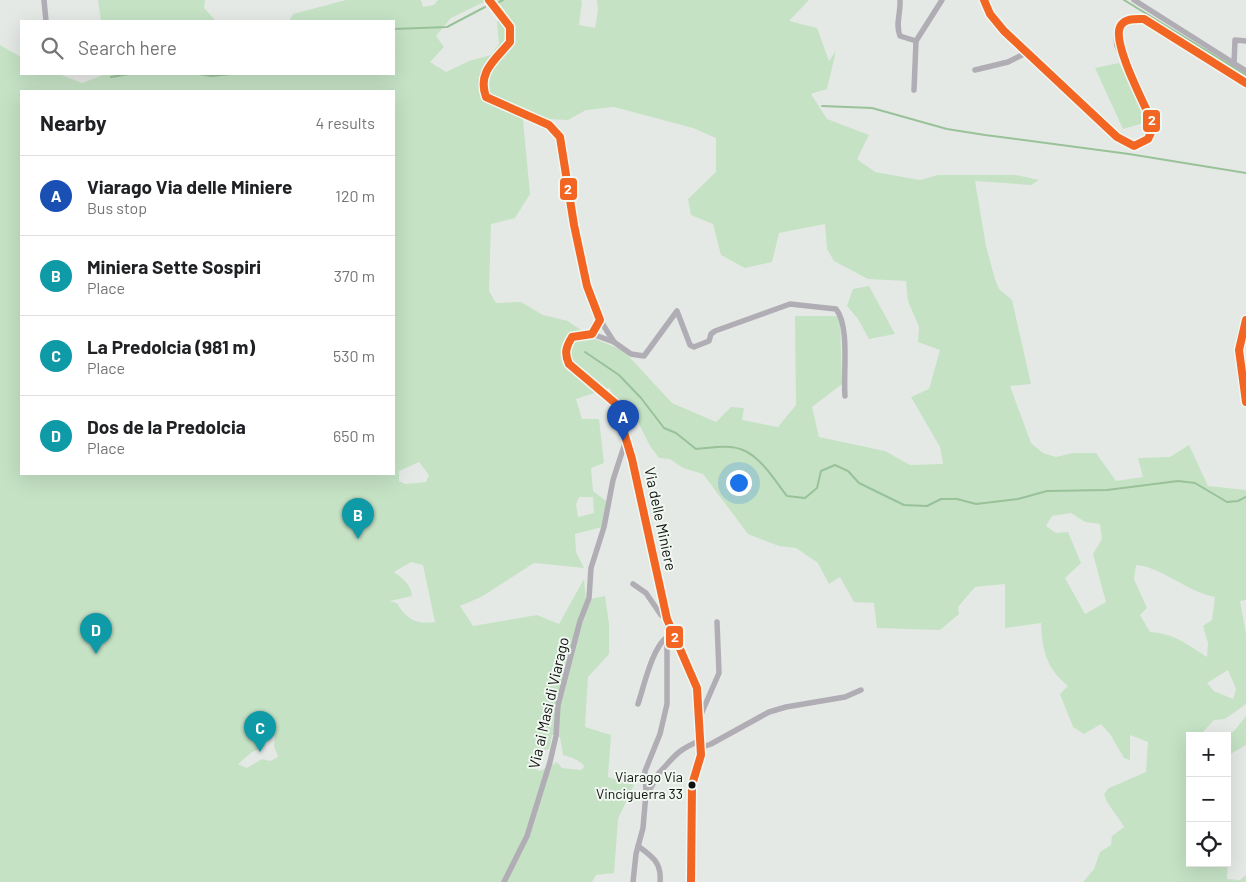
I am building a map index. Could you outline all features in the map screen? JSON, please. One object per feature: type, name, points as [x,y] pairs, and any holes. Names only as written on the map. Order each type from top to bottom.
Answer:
[{"type":"street","points":[[44,0],[46,20]]},
{"type":"street","points":[[489,0],[510,27],[510,42],[488,66],[481,79],[482,90],[486,98],[549,125],[560,136],[586,286],[600,320],[614,342]]},
{"type":"street","points":[[900,0],[901,12],[896,27],[900,36],[916,41]]},
{"type":"street","points":[[914,90],[916,41],[942,0]]},
{"type":"street","points":[[984,0],[994,20],[1026,53],[1117,137],[1134,146],[1148,140],[1154,126],[1118,45],[1117,35],[1124,21],[1131,18],[1144,18],[1246,84]]},
{"type":"street","points":[[1134,0],[1246,70]]},
{"type":"street","points":[[1234,64],[1235,40],[1246,41]]},
{"type":"street","points":[[975,70],[1008,62],[1026,53]]},
{"type":"street","points":[[600,320],[592,334],[614,342],[630,354],[644,356],[676,311],[690,345],[694,347],[710,341],[711,334],[715,331],[790,304],[826,306],[836,309],[841,315],[844,330],[845,396]]},
{"type":"street","points":[[1246,320],[1240,343],[1240,371],[1246,402]]},
{"type":"street","name":"Via delle Miniere","points":[[592,334],[572,337],[565,347],[565,356],[569,364],[615,403],[626,438],[667,619],[697,688],[701,755],[692,785],[692,882]]},
{"type":"street","name":"Via ai Masi di Viarago","points":[[504,882],[527,836],[550,762],[556,736],[558,705],[580,621],[589,598],[591,568],[604,527],[614,480],[626,438]]},
{"type":"street","points":[[633,584],[646,594],[661,615],[667,619],[667,704],[660,734],[645,771],[646,793],[633,882]]},
{"type":"street","points":[[698,721],[719,673],[717,622]]},
{"type":"street","points":[[638,704],[646,674],[662,641],[667,637]]},
{"type":"street","points":[[646,793],[653,788],[658,774],[672,757],[682,749],[711,744],[769,712],[786,707],[845,697],[861,690]]},
{"type":"street","points":[[638,846],[658,863],[661,873],[660,882]]},
{"type":"green space","points":[[98,0],[205,0],[204,8],[215,20],[101,20]]},
{"type":"green space","points":[[346,0],[421,0],[423,7],[434,5],[438,0],[488,0],[451,18],[436,36],[444,47],[430,62],[446,72],[469,61],[491,55],[499,44],[497,22],[505,11],[497,0],[580,0],[582,1],[579,25],[595,28],[598,10],[597,0],[809,0],[789,21],[817,28],[829,61],[836,51],[827,89],[811,94],[827,119],[869,135],[857,159],[875,172],[920,180],[938,175],[1016,175],[1039,180],[1031,185],[975,181],[986,246],[995,279],[999,289],[1012,300],[1031,384],[1010,386],[1031,443],[1043,453],[1056,457],[1073,453],[1096,453],[1116,481],[1143,477],[1138,458],[1170,457],[1189,445],[1208,486],[1246,490],[1246,600],[1240,601],[1246,634],[1246,704],[1225,719],[1214,720],[1203,732],[1186,732],[1186,867],[1228,867],[1227,879],[1240,880],[1246,875],[1246,882],[1083,882],[1094,869],[1100,852],[1111,845],[1112,836],[1124,827],[1104,794],[1109,788],[1146,772],[1148,742],[1130,735],[1130,760],[1124,758],[1110,734],[1101,724],[1084,734],[1073,727],[1060,694],[1068,686],[1055,672],[1047,658],[1044,650],[1041,623],[1005,628],[1005,584],[975,587],[958,607],[959,614],[940,630],[877,628],[874,603],[854,602],[840,577],[829,584],[818,563],[796,548],[779,546],[748,534],[703,474],[683,468],[670,459],[659,458],[650,446],[634,414],[624,412],[609,388],[576,399],[582,419],[599,419],[604,463],[591,468],[593,491],[606,501],[602,527],[575,534],[576,552],[584,568],[534,563],[481,597],[460,606],[473,626],[537,615],[559,624],[584,579],[586,600],[605,596],[609,624],[609,654],[588,677],[585,727],[611,735],[608,777],[634,785],[618,819],[614,873],[596,875],[592,882],[0,882],[0,45],[20,56],[20,75],[62,75],[82,83],[103,75],[395,75],[395,20],[290,20],[293,14]],"holes":[[[614,107],[693,128],[716,138],[716,172],[688,199],[691,215],[713,224],[721,255],[745,268],[772,262],[779,233],[825,224],[827,249],[834,261],[868,279],[906,281],[908,301],[919,327],[918,342],[940,350],[929,389],[911,397],[940,447],[943,464],[910,465],[885,451],[819,437],[812,407],[842,384],[840,316],[795,316],[796,405],[778,427],[742,420],[744,408],[731,407],[716,422],[672,403],[623,350],[592,338],[568,321],[543,315],[521,302],[496,303],[489,291],[491,224],[515,218],[530,194],[522,109],[549,119],[568,120],[586,110]],[[419,462],[429,475],[426,482],[405,484],[399,481],[399,471]],[[579,497],[593,497],[594,513],[578,517],[576,504]],[[1071,513],[1085,522],[1100,524],[1102,539],[1093,554],[1106,602],[1085,614],[1065,578],[1081,563],[1068,532],[1056,533],[1046,526],[1052,516]],[[411,562],[423,565],[435,622],[422,623],[412,620],[397,603],[390,601],[412,596],[408,585],[394,572]],[[1136,565],[1155,570],[1194,590],[1215,597],[1212,620],[1203,626],[1208,643],[1207,657],[1174,637],[1150,632],[1140,615],[1147,608],[1134,579]],[[1228,670],[1236,689],[1233,699],[1214,691],[1207,683]],[[552,735],[560,737],[563,755],[573,758],[583,764],[584,767],[581,770],[562,768],[557,762],[540,771],[532,768],[536,753],[549,749]],[[275,736],[274,746],[278,757],[270,761],[262,759],[247,768],[238,764],[252,752],[265,746],[262,738]]]},
{"type":"green space","points":[[1119,63],[1137,95],[1147,122],[1123,129],[1095,68]]},
{"type":"green space","points":[[869,286],[895,334],[869,339],[858,319],[847,306],[853,289]]},
{"type":"green space","points":[[1246,716],[1246,745],[1231,754],[1231,732]]},
{"type":"waterway","points":[[499,2],[503,0]]},
{"type":"waterway","points":[[1124,0],[1246,75]]},
{"type":"waterway","points":[[395,29],[447,27],[485,7]]},
{"type":"waterway","points":[[111,77],[123,75]]},
{"type":"waterway","points":[[205,75],[222,75]]},
{"type":"waterway","points":[[822,106],[872,108],[947,129],[1129,154],[1246,173]]},
{"type":"waterway","points":[[585,352],[619,375],[641,398],[664,428],[676,433],[696,449],[732,447],[743,450],[756,458],[768,470],[787,496],[805,498],[817,488],[821,471],[835,465],[848,471],[859,483],[904,505],[927,506],[941,499],[957,499],[976,504],[1018,499],[1047,491],[1107,490],[1178,481],[1195,483],[1227,502],[1238,501],[1246,497]]},
{"type":"transit line","name":"2","points":[[489,0],[510,27],[510,42],[493,61],[486,73],[484,80],[486,97],[549,125],[560,137],[574,225],[587,286],[600,320],[592,334],[572,337],[566,353],[569,364],[615,403],[632,459],[667,619],[697,688],[701,755],[692,785],[691,882]]},
{"type":"transit line","name":"2","points":[[984,0],[990,14],[1004,31],[1117,137],[1134,146],[1148,139],[1154,126],[1125,61],[1119,35],[1120,27],[1124,22],[1144,19],[1246,83]]},
{"type":"transit line","name":"2","points":[[1246,320],[1239,350],[1246,402]]},
{"type":"place","name":"Viarago Via delle Miniere","points":[[623,441]]},
{"type":"place","name":"Miniera Sette Sospiri","points":[[358,539]]},
{"type":"place","name":"Dos de la Predolcia","points":[[96,654]]},
{"type":"place","name":"La Predolcia (981 m)","points":[[260,752]]},
{"type":"place","name":"Viarago Via Vinciguerra 33","points":[[692,785]]}]
